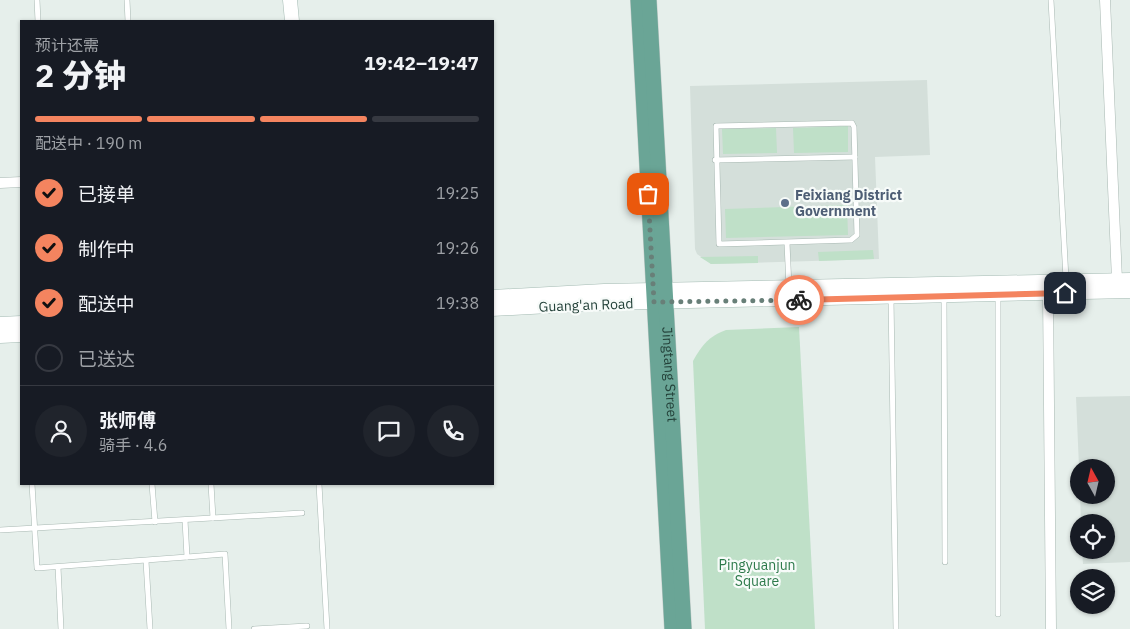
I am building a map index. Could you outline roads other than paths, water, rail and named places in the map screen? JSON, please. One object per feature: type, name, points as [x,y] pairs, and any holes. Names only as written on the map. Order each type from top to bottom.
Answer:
[{"type":"main road","points":[[290,0],[292,20]]},
{"type":"main road","name":"Jingtang Street","points":[[638,0],[684,629]]},
{"type":"main road","name":"Jingtang Street","points":[[649,0],[672,629]]},
{"type":"main road","name":"Guang'an Road","points":[[494,309],[789,288],[1124,280]]},
{"type":"main road","name":"Guang'an Road","points":[[494,297],[891,298],[1130,291]]},
{"type":"main road","points":[[0,324],[20,323]]},
{"type":"main road","points":[[0,336],[20,335]]},
{"type":"street","points":[[1105,0],[1124,280]]},
{"type":"street","points":[[0,183],[20,182]]},
{"type":"street","points":[[1048,294],[1051,629]]},
{"type":"lane","points":[[37,0],[38,20]]},
{"type":"lane","points":[[127,0],[128,20]]},
{"type":"lane","points":[[1051,0],[1066,281]]},
{"type":"lane","points":[[852,123],[855,157],[857,235],[851,240],[719,244],[715,131],[718,125],[852,123]]},
{"type":"lane","points":[[716,160],[855,157]]},
{"type":"lane","points":[[787,243],[789,288]]},
{"type":"lane","points":[[998,295],[998,614]]},
{"type":"lane","points":[[944,296],[945,562]]},
{"type":"lane","points":[[891,298],[896,629]]},
{"type":"lane","points":[[32,485],[37,568],[225,554],[229,629]]},
{"type":"lane","points":[[152,485],[155,522]]},
{"type":"lane","points":[[211,485],[213,518]]},
{"type":"lane","points":[[319,485],[327,629]]},
{"type":"lane","points":[[0,530],[302,513]]},
{"type":"lane","points":[[185,520],[188,557]]},
{"type":"lane","points":[[146,561],[150,629]]},
{"type":"lane","points":[[58,566],[61,629]]},
{"type":"lane","points":[[254,629],[307,626]]},
{"type":"place","name":"Feixiang District Government","points":[[785,203]]},
{"type":"park label","name":"Pingyuanjun Square","points":[[757,574]]}]
